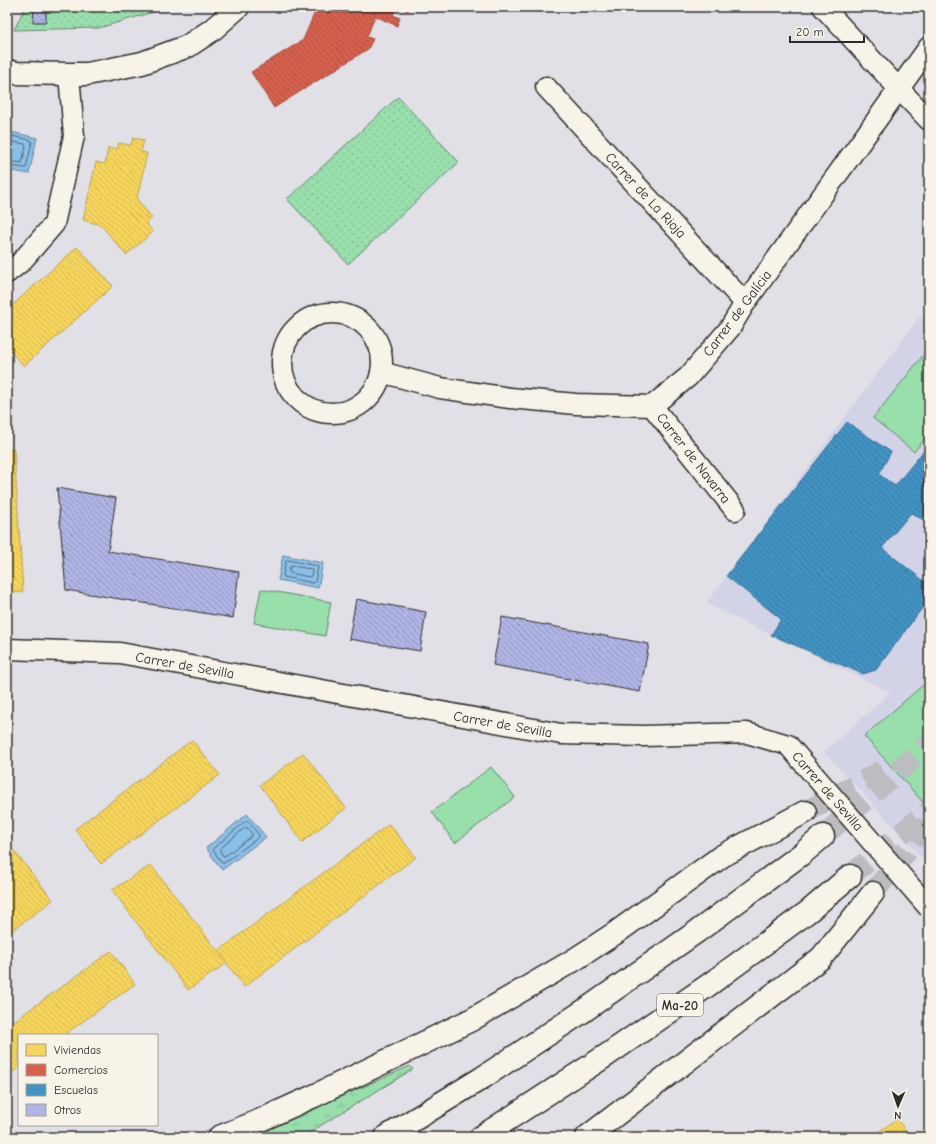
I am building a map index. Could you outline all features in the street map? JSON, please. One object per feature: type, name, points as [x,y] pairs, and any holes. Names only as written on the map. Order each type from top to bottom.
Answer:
[{"type":"main road","points":[[7,71],[87,74],[142,63],[188,46],[212,30],[238,7]]},
{"type":"main road","points":[[218,1137],[254,1123],[314,1096],[471,1020],[535,984],[618,932],[722,856],[805,812]]},
{"type":"main road","points":[[386,1137],[482,1078],[585,1010],[702,928],[803,853],[822,836]]},
{"type":"main road","name":"Ma-20","points":[[481,1137],[600,1060],[710,984],[809,911],[850,876]]},
{"type":"main road","points":[[586,1137],[821,958],[873,893]]},
{"type":"street","points":[[823,7],[929,120]]},
{"type":"street","name":"Carrer de Galícia","points":[[652,406],[688,377],[730,328],[745,303],[929,47]]},
{"type":"street","points":[[7,273],[21,262],[54,224],[74,136],[69,74]]},
{"type":"street","name":"Carrer de La Rioja","points":[[546,87],[745,303]]},
{"type":"street","points":[[334,313],[350,316],[365,325],[376,338],[381,355],[381,372],[376,387],[366,400],[352,409],[336,413],[320,412],[304,406],[292,395],[284,380],[281,364],[284,348],[291,333],[303,322],[318,315],[334,313]]},
{"type":"street","points":[[381,372],[440,388],[510,398],[576,404],[652,406]]},
{"type":"street","name":"Carrer de Navarra","points":[[652,406],[735,510]]},
{"type":"street","name":"Carrer de Sevilla","points":[[7,649],[120,653],[562,734],[644,736],[747,733],[788,746],[929,908]]},
{"type":"shaded area","points":[[919,317],[929,321],[929,865],[824,752],[890,692],[706,604]]},
{"type":"green space","points":[[25,7],[170,7],[99,28],[14,30]]},
{"type":"green space","points":[[398,97],[459,162],[348,264],[287,199]]},
{"type":"green space","points":[[929,348],[929,433],[914,452],[873,418]]},
{"type":"green space","points":[[261,589],[331,602],[325,636],[254,623]]},
{"type":"green space","points":[[929,680],[929,809],[864,736]]},
{"type":"green space","points":[[491,767],[515,797],[455,843],[432,812]]},
{"type":"green space","points":[[410,1066],[413,1069],[302,1137],[250,1137]]},
{"type":"water","points":[[7,131],[37,138],[29,174],[7,170]]},
{"type":"water","points":[[283,555],[323,563],[318,588],[278,580]]},
{"type":"water","points":[[247,814],[266,837],[222,870],[206,848]]},
{"type":"building: Viviendas","points":[[133,138],[144,140],[141,152],[147,153],[137,199],[152,218],[146,223],[153,232],[126,255],[101,225],[83,220],[96,162],[105,164],[108,148],[117,149],[119,143],[131,145]]},
{"type":"building: Viviendas","points":[[77,247],[113,286],[24,366],[7,348],[7,310]]},
{"type":"building: Viviendas","points":[[14,449],[23,592],[7,593],[7,450]]},
{"type":"building: Viviendas","points":[[192,740],[220,775],[101,864],[75,829]]},
{"type":"building: Viviendas","points":[[303,753],[346,808],[302,842],[260,785]]},
{"type":"building: Viviendas","points":[[389,824],[416,857],[244,987],[218,951]]},
{"type":"building: Viviendas","points":[[7,842],[53,900],[9,933],[7,930]]},
{"type":"building: Viviendas","points":[[151,865],[227,963],[188,990],[112,890]]},
{"type":"building: Viviendas","points":[[111,951],[135,984],[65,1034],[18,1034],[18,1069],[7,1076],[7,1026]]},
{"type":"building: Viviendas","points":[[897,1119],[910,1137],[871,1137]]},
{"type":"building: Comercios","points":[[317,7],[397,7],[393,15],[400,18],[397,26],[375,16],[367,37],[373,39],[368,49],[274,108],[251,72],[303,40]]},
{"type":"building: Comercios","points":[[399,7],[409,7],[408,11]]},
{"type":"building: Escuelas","points":[[847,422],[891,452],[879,474],[895,486],[929,444],[929,520],[927,522],[911,513],[882,548],[929,585],[929,599],[876,670],[863,674],[771,635],[781,619],[726,576]]},
{"type":"building: Otros","points":[[34,7],[46,7],[46,22],[33,22]]},
{"type":"building: Otros","points":[[57,488],[116,498],[108,551],[239,572],[233,618],[66,590]]},
{"type":"building: Otros","points":[[356,599],[426,612],[420,651],[349,639]]},
{"type":"building: Otros","points":[[502,617],[649,644],[640,692],[493,665]]},
{"type":"tunnel","points":[[823,836],[929,744]]},
{"type":"tunnel","points":[[805,812],[888,768]]},
{"type":"tunnel","points":[[850,876],[929,811]]},
{"type":"tunnel","points":[[873,893],[928,824]]}]
